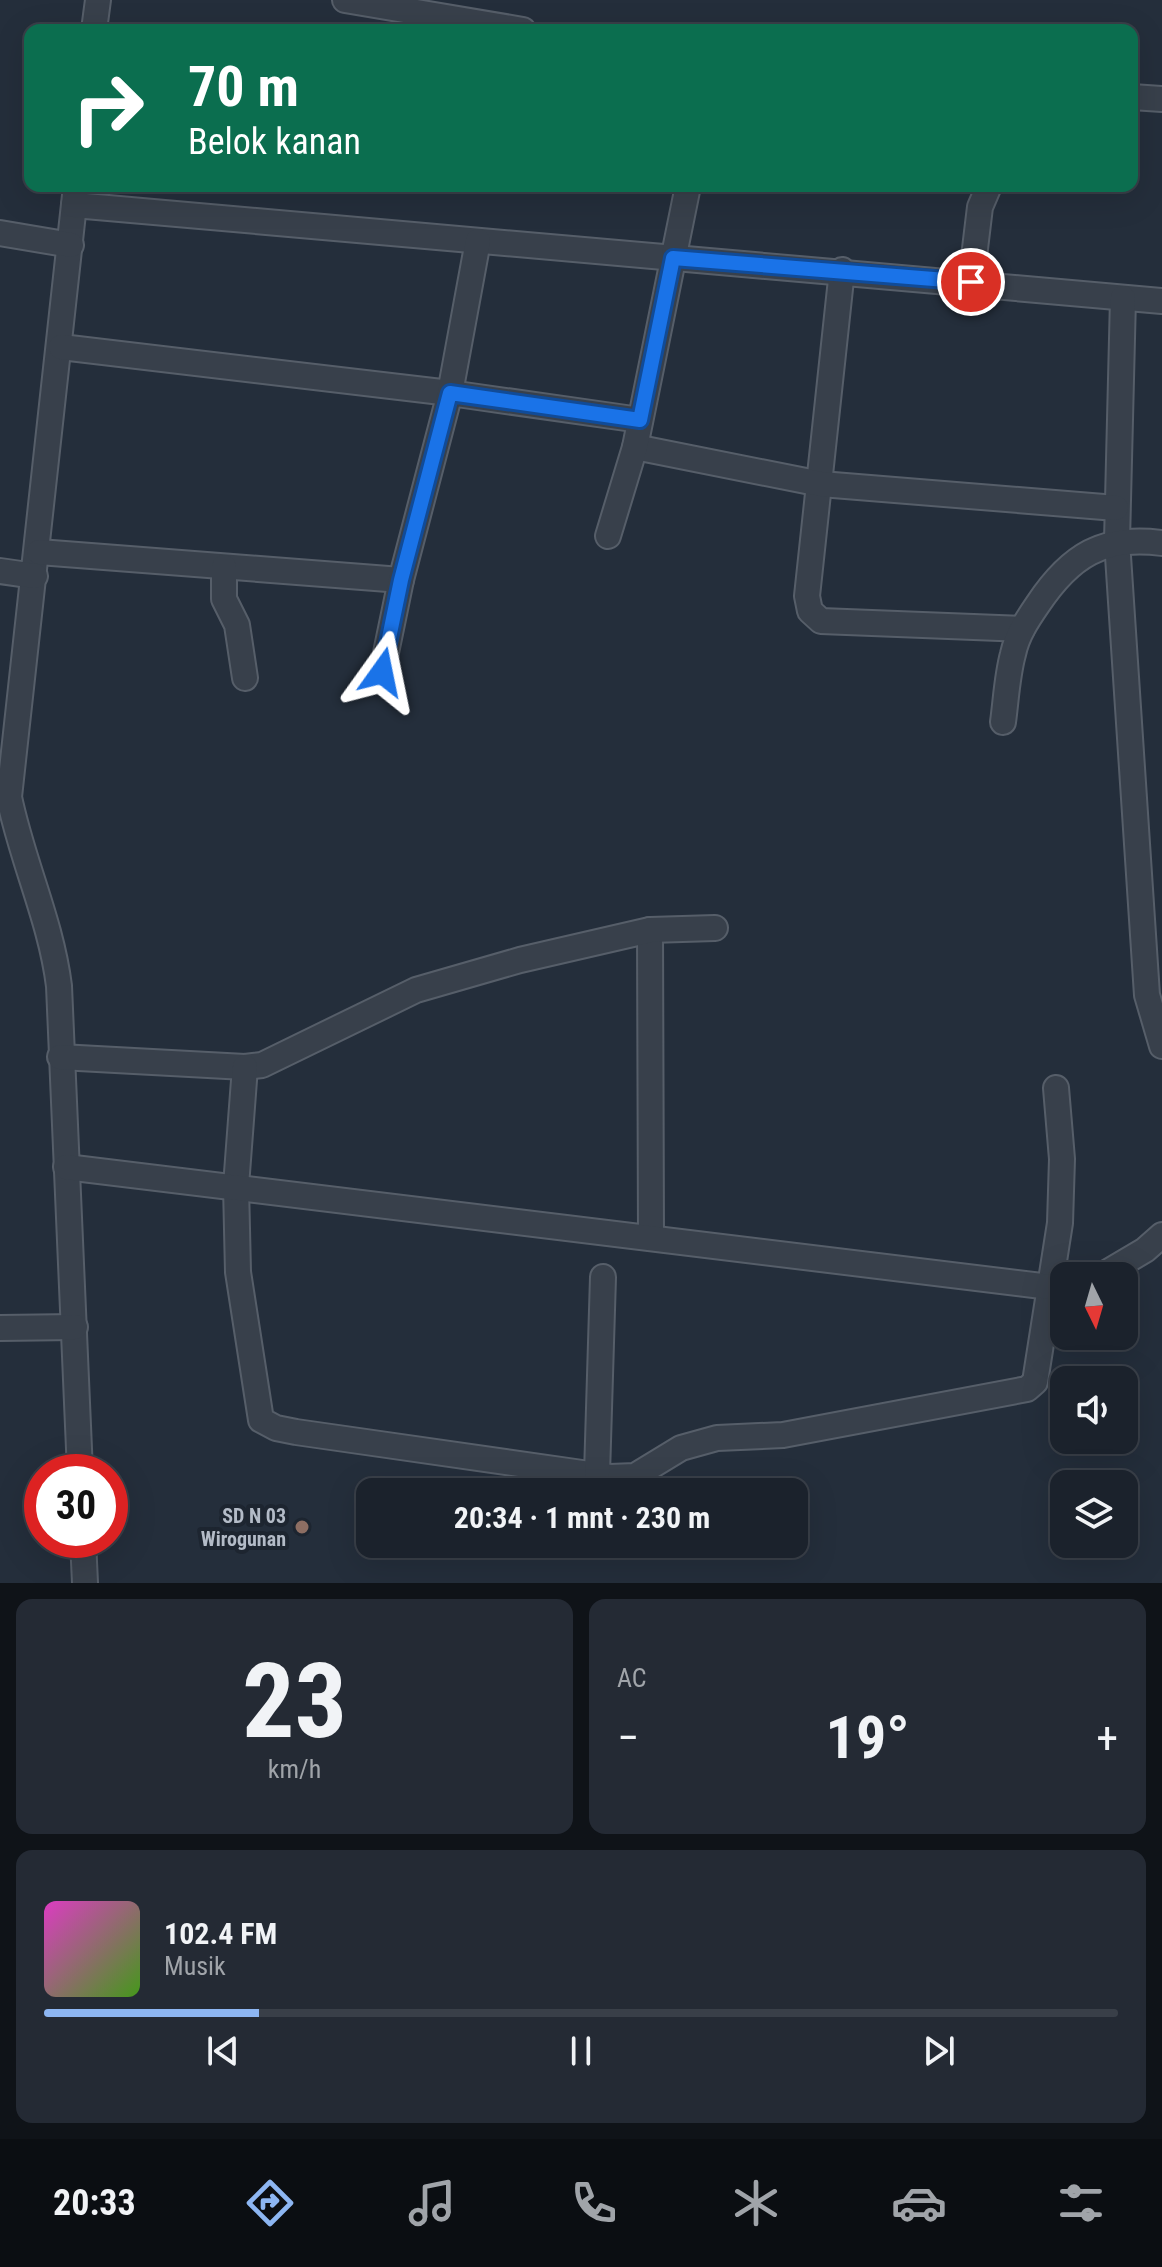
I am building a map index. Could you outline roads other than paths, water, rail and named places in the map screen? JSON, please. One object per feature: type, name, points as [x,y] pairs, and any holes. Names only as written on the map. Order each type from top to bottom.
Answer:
[{"type":"street","points":[[95,24],[98,0]]},
{"type":"street","points":[[345,0],[487,24]]},
{"type":"street","points":[[1138,97],[1162,99]]},
{"type":"street","points":[[608,536],[635,447],[687,192]]},
{"type":"street","points":[[971,282],[980,207],[986,192]]},
{"type":"street","points":[[79,1454],[54,949],[5,796],[37,564],[75,195],[195,213],[478,241],[842,270],[1162,301]]},
{"type":"street","points":[[0,233],[71,245]]},
{"type":"street","points":[[382,672],[401,580],[450,393],[478,241]]},
{"type":"street","points":[[842,270],[807,596],[810,611],[821,621],[1022,629]]},
{"type":"street","points":[[1123,298],[1117,541],[1153,971],[1147,995],[1162,1046]]},
{"type":"street","points":[[61,347],[450,393],[640,420]]},
{"type":"street","points":[[635,447],[821,484],[1116,508]]},
{"type":"street","points":[[1003,722],[1013,654],[1022,629],[1054,580],[1083,554],[1117,541],[1162,543]]},
{"type":"street","points":[[0,571],[37,564],[224,567],[401,580]]},
{"type":"street","points":[[224,567],[224,599],[237,625],[245,678]]},
{"type":"street","points":[[60,1057],[245,1067],[289,1054],[416,990],[533,957],[650,930],[715,928]]},
{"type":"street","points":[[650,930],[651,1238]]},
{"type":"street","points":[[245,1067],[236,1186],[238,1272],[261,1420],[276,1428],[597,1474],[635,1476],[681,1448],[717,1438],[783,1435],[1027,1389],[1039,1372],[1050,1319]]},
{"type":"street","points":[[1056,1088],[1062,1159],[1058,1262]]},
{"type":"street","points":[[66,1167],[1050,1285]]},
{"type":"street","points":[[1125,1262],[1162,1235]]},
{"type":"street","points":[[597,1474],[603,1277]]},
{"type":"street","points":[[0,1328],[75,1327]]},
{"type":"street","points":[[84,1558],[85,1583]]},
{"type":"place","name":"SD N 03 Wirogunan","points":[[302,1527]]}]
